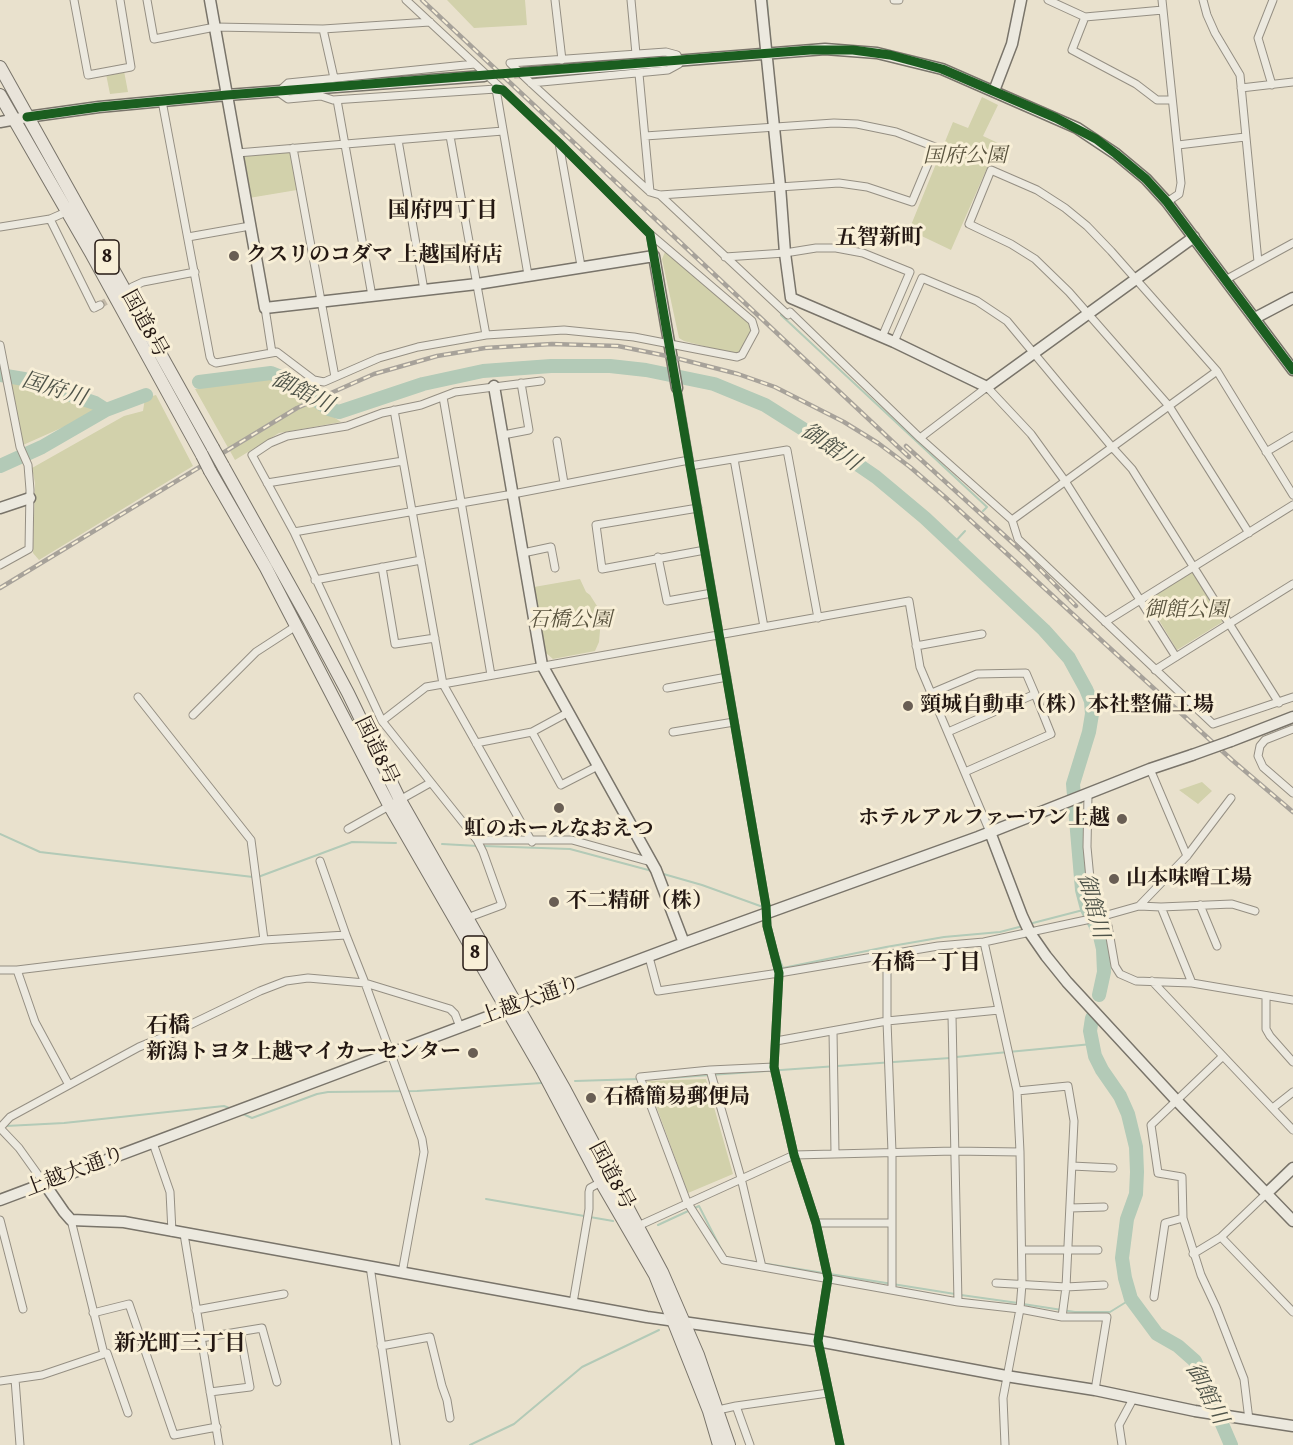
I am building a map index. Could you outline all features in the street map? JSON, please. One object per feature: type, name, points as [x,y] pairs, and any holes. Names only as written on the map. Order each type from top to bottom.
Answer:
[{"type":"highway","name":"国道8号","points":[[0,67],[207,452],[210,471],[395,803],[638,1226],[675,1300],[678,1321],[719,1445]]},
{"type":"highway","name":"国道8号","points":[[0,95],[207,452],[223,466],[309,620],[348,693],[395,803],[467,918],[542,1070],[601,1182],[698,1355],[729,1445]]},
{"type":"main road","points":[[0,122],[27,117]]},
{"type":"street","points":[[74,0],[88,75],[131,67],[120,0]]},
{"type":"street","points":[[147,0],[154,39],[215,27],[323,29],[430,22]]},
{"type":"street","points":[[210,0],[272,352]]},
{"type":"street","points":[[162,101],[212,361],[219,363],[277,352],[319,382],[324,382],[398,352],[486,335],[564,330],[609,334],[737,357],[745,353],[755,327],[749,318],[650,234],[559,143],[406,0]]},
{"type":"street","points":[[555,0],[562,60]]},
{"type":"street","points":[[631,0],[636,54]]},
{"type":"street","points":[[761,0],[791,298],[782,309]]},
{"type":"street","points":[[994,91],[1012,44],[1021,0]]},
{"type":"street","points":[[1048,0],[1085,17],[1163,10]]},
{"type":"street","points":[[1162,0],[1181,189],[1179,194],[1167,202]]},
{"type":"street","points":[[1203,0],[1206,15],[1215,33],[1239,71],[1258,262]]},
{"type":"street","points":[[1272,85],[1257,38],[1273,0]]},
{"type":"street","points":[[1085,17],[1072,50],[1136,84],[1157,100],[1172,100]]},
{"type":"street","points":[[323,29],[334,78]]},
{"type":"street","points":[[524,73],[825,49],[877,53],[942,69],[1056,118],[1096,139],[1146,179],[1167,202],[1227,279],[1293,370]]},
{"type":"street","points":[[645,136],[818,123],[857,124],[896,132],[935,147],[912,202],[867,187],[822,182],[660,195],[650,192],[510,63],[670,52],[677,55],[680,61]]},
{"type":"street","points":[[531,83],[673,69],[680,61]]},
{"type":"street","points":[[278,92],[288,83],[475,64]]},
{"type":"street","points":[[639,74],[650,192]]},
{"type":"street","points":[[27,117],[99,107],[227,95],[484,76]]},
{"type":"street","points":[[1242,88],[1293,82]]},
{"type":"street","points":[[278,92],[288,99],[321,96],[337,100],[499,89]]},
{"type":"street","points":[[499,89],[503,131],[528,275]]},
{"type":"street","points":[[337,100],[372,296]]},
{"type":"street","points":[[237,153],[503,131]]},
{"type":"street","points":[[450,136],[486,335]]},
{"type":"street","points":[[1178,145],[1245,138]]},
{"type":"street","points":[[398,140],[424,290]]},
{"type":"street","points":[[559,143],[581,266]]},
{"type":"street","points":[[293,148],[335,377]]},
{"type":"street","points":[[1249,533],[1169,406],[1056,278],[1035,259],[1011,244],[969,224],[991,170],[1037,190],[1087,226],[1217,371],[1293,495]]},
{"type":"street","points":[[660,195],[788,315],[790,312],[920,438],[1012,520],[1018,539],[1213,724],[1293,697]]},
{"type":"street","points":[[0,227],[50,219],[66,212]]},
{"type":"street","points":[[50,219],[94,308],[100,305]]},
{"type":"street","points":[[188,237],[250,226]]},
{"type":"street","points":[[650,234],[720,635],[767,914],[767,926],[779,973],[774,1066],[794,1155],[816,1222],[828,1278],[818,1341],[840,1445]]},
{"type":"street","points":[[920,438],[1194,237]]},
{"type":"street","points":[[1227,279],[1293,243]]},
{"type":"street","points":[[725,257],[785,253],[816,248],[848,250],[863,253],[910,272],[882,337]]},
{"type":"street","points":[[265,308],[477,284],[654,256]]},
{"type":"street","points":[[132,286],[195,272]]},
{"type":"street","points":[[894,342],[922,278],[991,309],[1021,336],[1132,469],[1278,703]]},
{"type":"street","points":[[791,298],[894,342],[987,387],[1031,434],[1065,481],[1176,657]]},
{"type":"street","points":[[1255,318],[1293,298]]},
{"type":"street","points":[[0,345],[20,447],[28,465],[30,498],[29,549],[0,565]]},
{"type":"street","points":[[1012,520],[1217,371]]},
{"type":"street","points":[[467,918],[502,905],[483,852],[478,842],[382,721],[294,532],[252,455],[270,443],[287,436],[347,426],[463,391],[542,381]]},
{"type":"street","points":[[503,435],[529,430],[521,383]]},
{"type":"street","points":[[495,386],[542,665],[651,862],[684,943]]},
{"type":"street","points":[[443,397],[492,675]]},
{"type":"street","points":[[394,410],[443,684],[532,842]]},
{"type":"street","points":[[1266,452],[1293,436]]},
{"type":"street","points":[[557,441],[564,483]]},
{"type":"street","points":[[294,532],[564,483],[787,450],[818,618]]},
{"type":"street","points":[[734,459],[764,627]]},
{"type":"street","points":[[267,483],[403,461]]},
{"type":"street","points":[[0,507],[30,498]]},
{"type":"street","points":[[1105,622],[1293,505]]},
{"type":"street","points":[[698,508],[596,525],[602,568],[705,550]]},
{"type":"street","points":[[523,553],[551,547],[555,568]]},
{"type":"street","points":[[658,557],[667,601],[712,593]]},
{"type":"street","points":[[315,580],[421,560]]},
{"type":"street","points":[[381,567],[395,644],[435,638]]},
{"type":"street","points":[[1155,670],[1230,623],[1292,588]]},
{"type":"street","points":[[382,721],[426,687],[909,602],[921,667],[1030,933],[1067,982],[1176,1100],[1293,1221]]},
{"type":"street","points":[[193,715],[256,652],[296,626]]},
{"type":"street","points":[[916,646],[982,634]]},
{"type":"street","points":[[932,693],[977,674],[1026,673],[1035,694],[1051,734],[965,771]]},
{"type":"street","points":[[667,688],[727,677]]},
{"type":"street","points":[[948,732],[1035,694]]},
{"type":"street","points":[[138,697],[251,840],[264,940]]},
{"type":"street","points":[[476,743],[532,732],[569,712]]},
{"type":"street","points":[[1293,717],[1150,769],[1086,796],[1086,847],[1091,889],[1096,905],[1108,926],[1115,966],[1120,974],[1136,981],[1192,983],[1293,1000]]},
{"type":"street","points":[[674,732],[734,722]]},
{"type":"street","points":[[1293,729],[1265,740],[1260,746],[1258,756],[1263,766],[1293,793]]},
{"type":"street","points":[[532,732],[561,785],[598,766]]},
{"type":"street","points":[[1150,769],[1187,856]]},
{"type":"street","points":[[348,829],[430,783]]},
{"type":"street","name":"上越大通り","points":[[0,1200],[684,943],[990,832],[1061,803],[1086,796]]},
{"type":"street","points":[[1140,906],[1187,856],[1231,798]]},
{"type":"street","points":[[478,842],[572,840],[651,862]]},
{"type":"street","points":[[320,861],[422,1139],[423,1152],[402,1273]]},
{"type":"street","points":[[648,957],[658,991],[963,943],[984,942],[1077,923],[1140,906],[1232,903],[1255,911]]},
{"type":"street","points":[[1200,905],[1217,946]]},
{"type":"street","points":[[1161,907],[1192,983]]},
{"type":"street","points":[[0,970],[17,970],[264,940],[346,935]]},
{"type":"street","points":[[984,942],[1017,1091],[1020,1152],[1022,1284],[1020,1309],[1003,1398],[1005,1445]]},
{"type":"street","points":[[887,955],[892,1152],[892,1290]]},
{"type":"street","points":[[17,970],[35,1022],[69,1085]]},
{"type":"street","points":[[104,1354],[71,1220],[19,1148],[0,1128],[10,1117],[139,1047],[173,1034],[274,985],[308,978],[365,982],[450,1009],[455,1014],[459,1027]]},
{"type":"street","points":[[1152,981],[1274,1107],[1293,1130]]},
{"type":"street","points":[[1266,997],[1266,1029],[1293,1062]]},
{"type":"street","points":[[776,1041],[887,1021],[999,1010]]},
{"type":"street","points":[[952,1016],[958,1302]]},
{"type":"street","points":[[833,1031],[835,1154]]},
{"type":"street","points":[[1223,1056],[1151,1125],[1158,1173],[1182,1177],[1183,1218],[1193,1254],[1244,1379],[1249,1420]]},
{"type":"street","points":[[774,1066],[640,1077],[687,1202],[724,1260],[958,1302],[1020,1309],[1062,1317],[1107,1317],[1095,1390]]},
{"type":"street","points":[[710,1070],[741,1178],[762,1267]]},
{"type":"street","points":[[1017,1091],[1068,1086],[1074,1121],[1066,1287],[1062,1317]]},
{"type":"street","points":[[1274,1107],[1293,1092]]},
{"type":"street","points":[[153,1143],[170,1192],[172,1232]]},
{"type":"street","points":[[638,1226],[794,1155],[954,1151],[1020,1152]]},
{"type":"street","points":[[1072,1166],[1113,1168]]},
{"type":"street","points":[[1193,1254],[1221,1237],[1293,1168]]},
{"type":"street","points":[[573,1303],[589,1209],[589,1192],[594,1185],[601,1182]]},
{"type":"street","points":[[1070,1208],[1104,1207]]},
{"type":"street","points":[[1154,1297],[1165,1223],[1183,1218]]},
{"type":"street","points":[[0,1220],[23,1309]]},
{"type":"street","points":[[71,1220],[124,1222],[573,1303],[818,1341],[1095,1390],[1195,1412],[1293,1426]]},
{"type":"street","points":[[816,1222],[892,1223]]},
{"type":"street","points":[[184,1234],[219,1445]]},
{"type":"street","points":[[1221,1237],[1293,1312]]},
{"type":"street","points":[[1022,1250],[1098,1250]]},
{"type":"street","points":[[370,1266],[396,1445]]},
{"type":"street","points":[[996,1283],[1066,1287],[1104,1285]]},
{"type":"street","points":[[196,1310],[284,1294]]},
{"type":"street","points":[[93,1312],[129,1304],[174,1435],[217,1427]]},
{"type":"street","points":[[201,1338],[262,1328],[277,1382]]},
{"type":"street","points":[[210,1392],[249,1387],[240,1332]]},
{"type":"street","points":[[381,1346],[430,1337],[450,1418]]},
{"type":"street","points":[[0,1381],[42,1375],[107,1353],[128,1413]]},
{"type":"street","points":[[15,1379],[20,1445]]},
{"type":"street","points":[[718,1410],[828,1393]]},
{"type":"street","points":[[1122,1445],[1119,1425],[1133,1399]]},
{"type":"street","points":[[736,1406],[750,1445]]},
{"type":"green space","points":[[447,0],[525,0],[527,25],[474,28]]},
{"type":"green space","points":[[124,71],[128,92],[110,94],[106,74]]},
{"type":"green space","name":"国府公園","points":[[982,97],[998,105],[983,136],[998,143],[951,250],[909,230],[953,122],[968,128]]},
{"type":"green space","points":[[290,152],[297,190],[249,198],[242,155]]},
{"type":"green space","points":[[665,252],[668,252],[748,322],[751,329],[744,349],[740,353],[735,354],[679,338],[662,259]]},
{"type":"green space","points":[[268,377],[283,383],[341,422],[279,433],[235,460],[195,389]]},
{"type":"green space","points":[[11,380],[88,403],[95,408],[95,413],[23,445]]},
{"type":"green space","points":[[156,395],[193,466],[39,560],[33,553],[35,483],[32,468],[124,416],[143,411],[145,398]]},
{"type":"green space","name":"御館公園","points":[[1194,571],[1224,621],[1177,650],[1147,600]]},
{"type":"green space","name":"石橋公園","points":[[580,579],[586,592],[597,606],[601,619],[599,642],[595,651],[553,659],[546,653],[534,587]]},
{"type":"green space","points":[[1202,782],[1212,791],[1198,804],[1179,790]]},
{"type":"green space","points":[[706,1079],[733,1174],[688,1193],[647,1081]]},
{"type":"waterway","points":[[767,0],[771,51]]},
{"type":"waterway","points":[[783,314],[781,315],[987,507],[983,511]]},
{"type":"waterway","name":"御館川","points":[[199,382],[271,373],[281,377],[329,409],[339,412],[423,384],[483,371],[551,366],[610,366],[646,370],[714,384],[765,405],[841,453],[876,477],[925,518],[1044,630],[1069,658],[1086,689],[1091,701],[1092,714],[1089,732],[1073,784],[1082,890],[1087,909],[1099,932],[1103,949],[1104,972],[1099,995]]},
{"type":"waterway","name":"国府川","points":[[0,375],[24,379],[95,403],[106,410]]},
{"type":"waterway","name":"御館川","points":[[0,466],[42,447],[106,410],[146,395]]},
{"type":"waterway","points":[[953,544],[965,531]]},
{"type":"waterway","points":[[0,834],[40,852],[253,877]]},
{"type":"waterway","points":[[258,877],[352,842],[396,843]]},
{"type":"waterway","points":[[442,844],[478,846]]},
{"type":"waterway","points":[[483,846],[570,849],[652,871]]},
{"type":"waterway","points":[[660,873],[763,907]]},
{"type":"waterway","points":[[1029,924],[1087,909]]},
{"type":"waterway","points":[[777,952],[783,968],[886,947],[944,937],[1000,932],[1023,926]]},
{"type":"waterway","name":"御館川","points":[[1092,1018],[1090,1031],[1095,1056],[1120,1096],[1128,1114],[1136,1147],[1136,1194],[1127,1219],[1122,1258],[1131,1299],[1157,1334],[1178,1346],[1195,1361],[1231,1445]]},
{"type":"waterway","points":[[956,1057],[1092,1044]]},
{"type":"waterway","points":[[668,1078],[950,1058]]},
{"type":"waterway","points":[[575,1081],[639,1079]]},
{"type":"waterway","points":[[243,1114],[252,1118],[328,1092],[417,1091],[542,1083]]},
{"type":"waterway","points":[[6,1126],[64,1123],[224,1106],[232,1109]]},
{"type":"waterway","points":[[486,1199],[613,1221]]},
{"type":"waterway","points":[[658,1225],[699,1206],[722,1251]]},
{"type":"waterway","points":[[736,1259],[955,1294]]},
{"type":"waterway","points":[[961,1295],[1018,1303]]},
{"type":"waterway","points":[[1023,1304],[1075,1312],[1110,1312],[1131,1299]]},
{"type":"waterway","points":[[470,1445],[514,1424],[582,1367],[659,1330]]},
{"type":"tunnel","points":[[484,76],[524,73]]},
{"type":"tunnel","points":[[100,305],[117,295]]},
{"type":"railway","points":[[422,0],[909,457]]},
{"type":"railway","points":[[0,588],[297,408],[374,374],[437,356],[485,348],[552,344],[618,346],[738,374],[775,387],[844,422],[878,443],[945,497],[1232,760],[1293,812]]},
{"type":"railway","points":[[906,446],[1026,555],[1076,606]]},
{"type":"cycle path","points":[[27,117],[99,107],[227,95],[810,50],[853,50],[890,55],[942,69],[1056,118],[1096,139],[1116,154],[1146,179],[1167,202],[1293,370]]},
{"type":"cycle path","points":[[496,89],[503,90],[650,234],[766,906],[767,926],[779,973],[774,1067],[794,1155],[816,1223],[828,1278],[818,1341],[840,1445]]},
{"type":"place","name":"クスリのコダマ 上越国府店","points":[[234,256]]},
{"type":"place","name":"頸城自動車（株）本社整備工場","points":[[908,706]]},
{"type":"place","name":"虹のホールなおえつ","points":[[559,808]]},
{"type":"place","name":"ホテルアルファーワン上越","points":[[1122,819]]},
{"type":"place","name":"山本味噌工場","points":[[1114,879]]},
{"type":"place","name":"不二精研（株）","points":[[554,902]]},
{"type":"place","name":"新潟トヨタ上越マイカーセンター","points":[[473,1053]]},
{"type":"place","name":"石橋簡易郵便局","points":[[591,1098]]},
{"type":"district","name":"国府四丁目","points":[[443,211]]},
{"type":"district","name":"五智新町","points":[[879,238]]},
{"type":"district","name":"石橋一丁目","points":[[926,963]]},
{"type":"district","name":"石橋","points":[[168,1026]]},
{"type":"district","name":"新光町三丁目","points":[[180,1344]]}]
